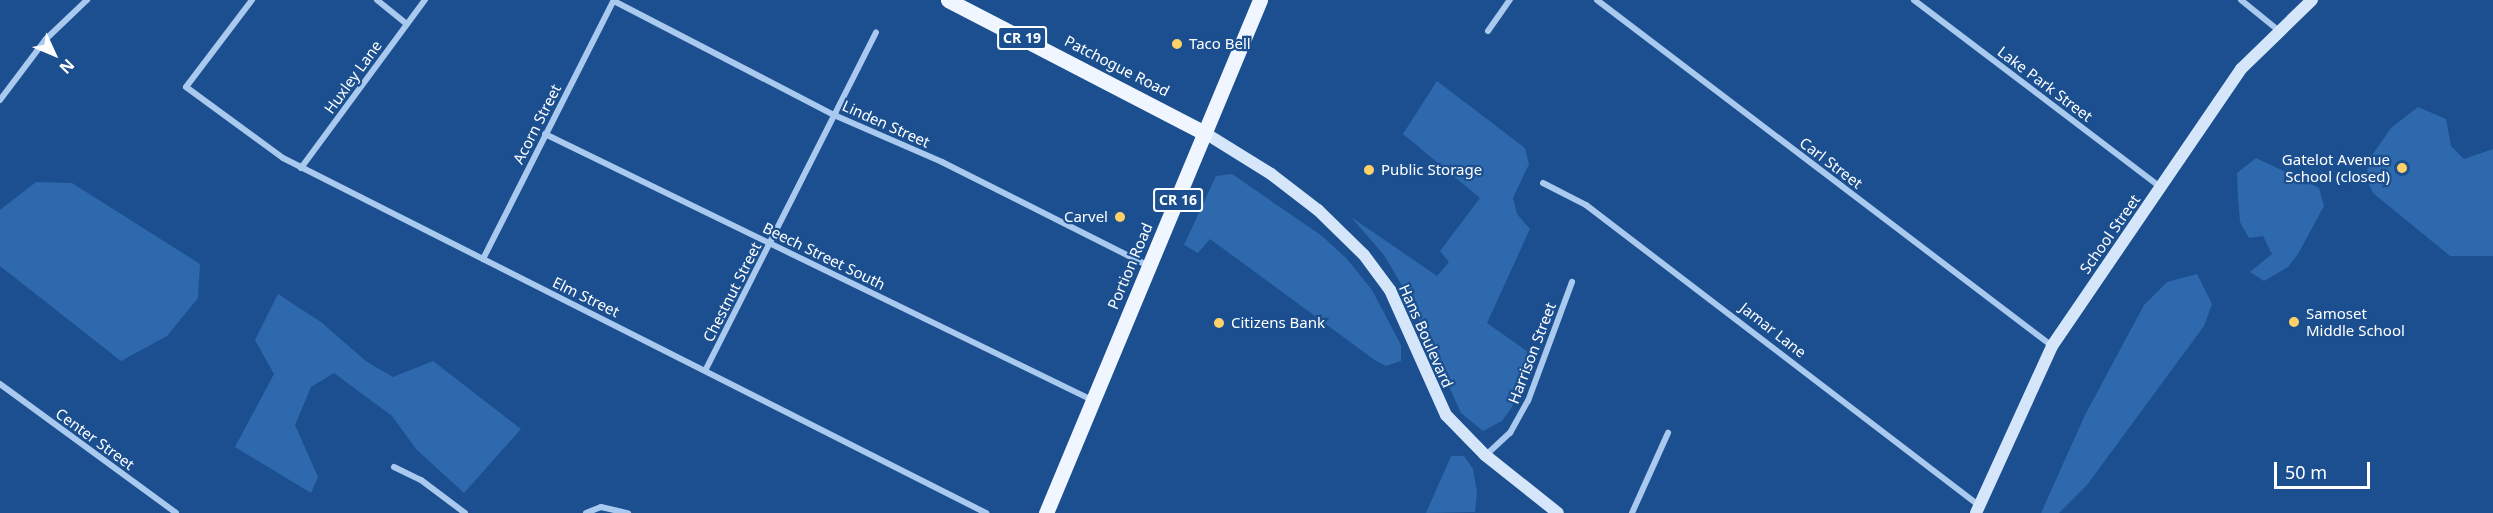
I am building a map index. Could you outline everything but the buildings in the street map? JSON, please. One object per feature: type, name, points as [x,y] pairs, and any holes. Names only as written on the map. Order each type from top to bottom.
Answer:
[{"type":"main road","name":"Patchogue Road","points":[[948,0],[1205,133]]},
{"type":"main road","name":"Portion Road","points":[[1046,513],[1260,0]]},
{"type":"street","points":[[0,100],[46,39],[87,0]]},
{"type":"street","name":"Elm Street","points":[[252,0],[186,87],[301,168],[706,369],[986,513]]},
{"type":"street","points":[[378,0],[407,24]]},
{"type":"street","name":"Huxley Lane","points":[[301,168],[424,0]]},
{"type":"street","name":"Linden Street","points":[[614,0],[834,115],[942,162],[1150,267]]},
{"type":"street","name":"Acorn Street","points":[[483,259],[614,0]]},
{"type":"street","points":[[1488,31],[1510,0]]},
{"type":"street","name":"Carl Street","points":[[1597,0],[2052,346]]},
{"type":"street","name":"Lake Park Street","points":[[1914,0],[2161,187]]},
{"type":"street","points":[[2241,0],[2278,30]]},
{"type":"street","name":"School Street","points":[[1979,510],[2052,346],[2241,69],[2278,30],[2312,0]]},
{"type":"street","name":"Chestnut Street","points":[[706,369],[876,33]]},
{"type":"street","name":"Hans Boulevard","points":[[1205,133],[1271,174],[1318,210],[1364,255],[1390,290],[1446,415],[1485,456],[1558,513]]},
{"type":"street","name":"Beech Street South","points":[[545,134],[1093,400]]},
{"type":"street","name":"Jamar Lane","points":[[1543,183],[1595,212],[1979,510]]},
{"type":"street","name":"Harrison Street","points":[[1485,456],[1510,433],[1528,401],[1572,282]]},
{"type":"street","name":"Center Street","points":[[0,384],[176,513]]},
{"type":"street","points":[[1632,513],[1668,433]]},
{"type":"street","points":[[394,468],[421,480],[465,513]]},
{"type":"street","points":[[586,513],[600,507],[628,513]]},
{"type":"shaded area","points":[[1437,81],[1525,148],[1529,164],[1513,198],[1517,214],[1530,229],[1487,323],[1531,354],[1512,407],[1502,421],[1483,431],[1461,413],[1408,296],[1384,255],[1351,217],[1437,276],[1449,262],[1440,251],[1480,198],[1403,134]]},
{"type":"shaded area","points":[[2418,107],[2446,119],[2451,146],[2464,159],[2493,149],[2493,256],[2450,256],[2373,193],[2367,179],[2368,161],[2391,128]]},
{"type":"shaded area","points":[[2256,158],[2319,188],[2324,206],[2298,254],[2288,267],[2264,281],[2250,272],[2272,254],[2263,236],[2249,238],[2240,222],[2238,197],[2237,173]]},
{"type":"shaded area","points":[[1232,174],[1322,236],[1347,259],[1372,290],[1401,345],[1401,361],[1386,366],[1376,361],[1210,239],[1198,253],[1184,245],[1216,176]]},
{"type":"shaded area","points":[[36,182],[72,183],[200,264],[198,298],[167,336],[121,361],[0,266],[0,210]]},
{"type":"shaded area","points":[[2197,274],[2212,304],[2204,326],[2087,485],[2059,513],[2041,513],[2085,415],[2144,305],[2167,282]]},
{"type":"shaded area","points":[[278,294],[321,322],[367,362],[393,377],[433,361],[521,429],[464,493],[416,449],[392,416],[334,373],[311,387],[295,425],[318,477],[311,493],[235,447],[274,374],[255,340]]},
{"type":"shaded area","points":[[1451,456],[1464,456],[1473,469],[1477,492],[1475,512],[1426,513]]},
{"type":"place","name":"Taco Bell","points":[[1177,44]]},
{"type":"place","name":"Gatelot Avenue School (closed)","points":[[2402,168]]},
{"type":"place","name":"Public Storage","points":[[1369,170]]},
{"type":"place","name":"Carvel","points":[[1120,217]]},
{"type":"place","name":"Samoset Middle School","points":[[2294,322]]},
{"type":"place","name":"Citizens Bank","points":[[1219,323]]}]
